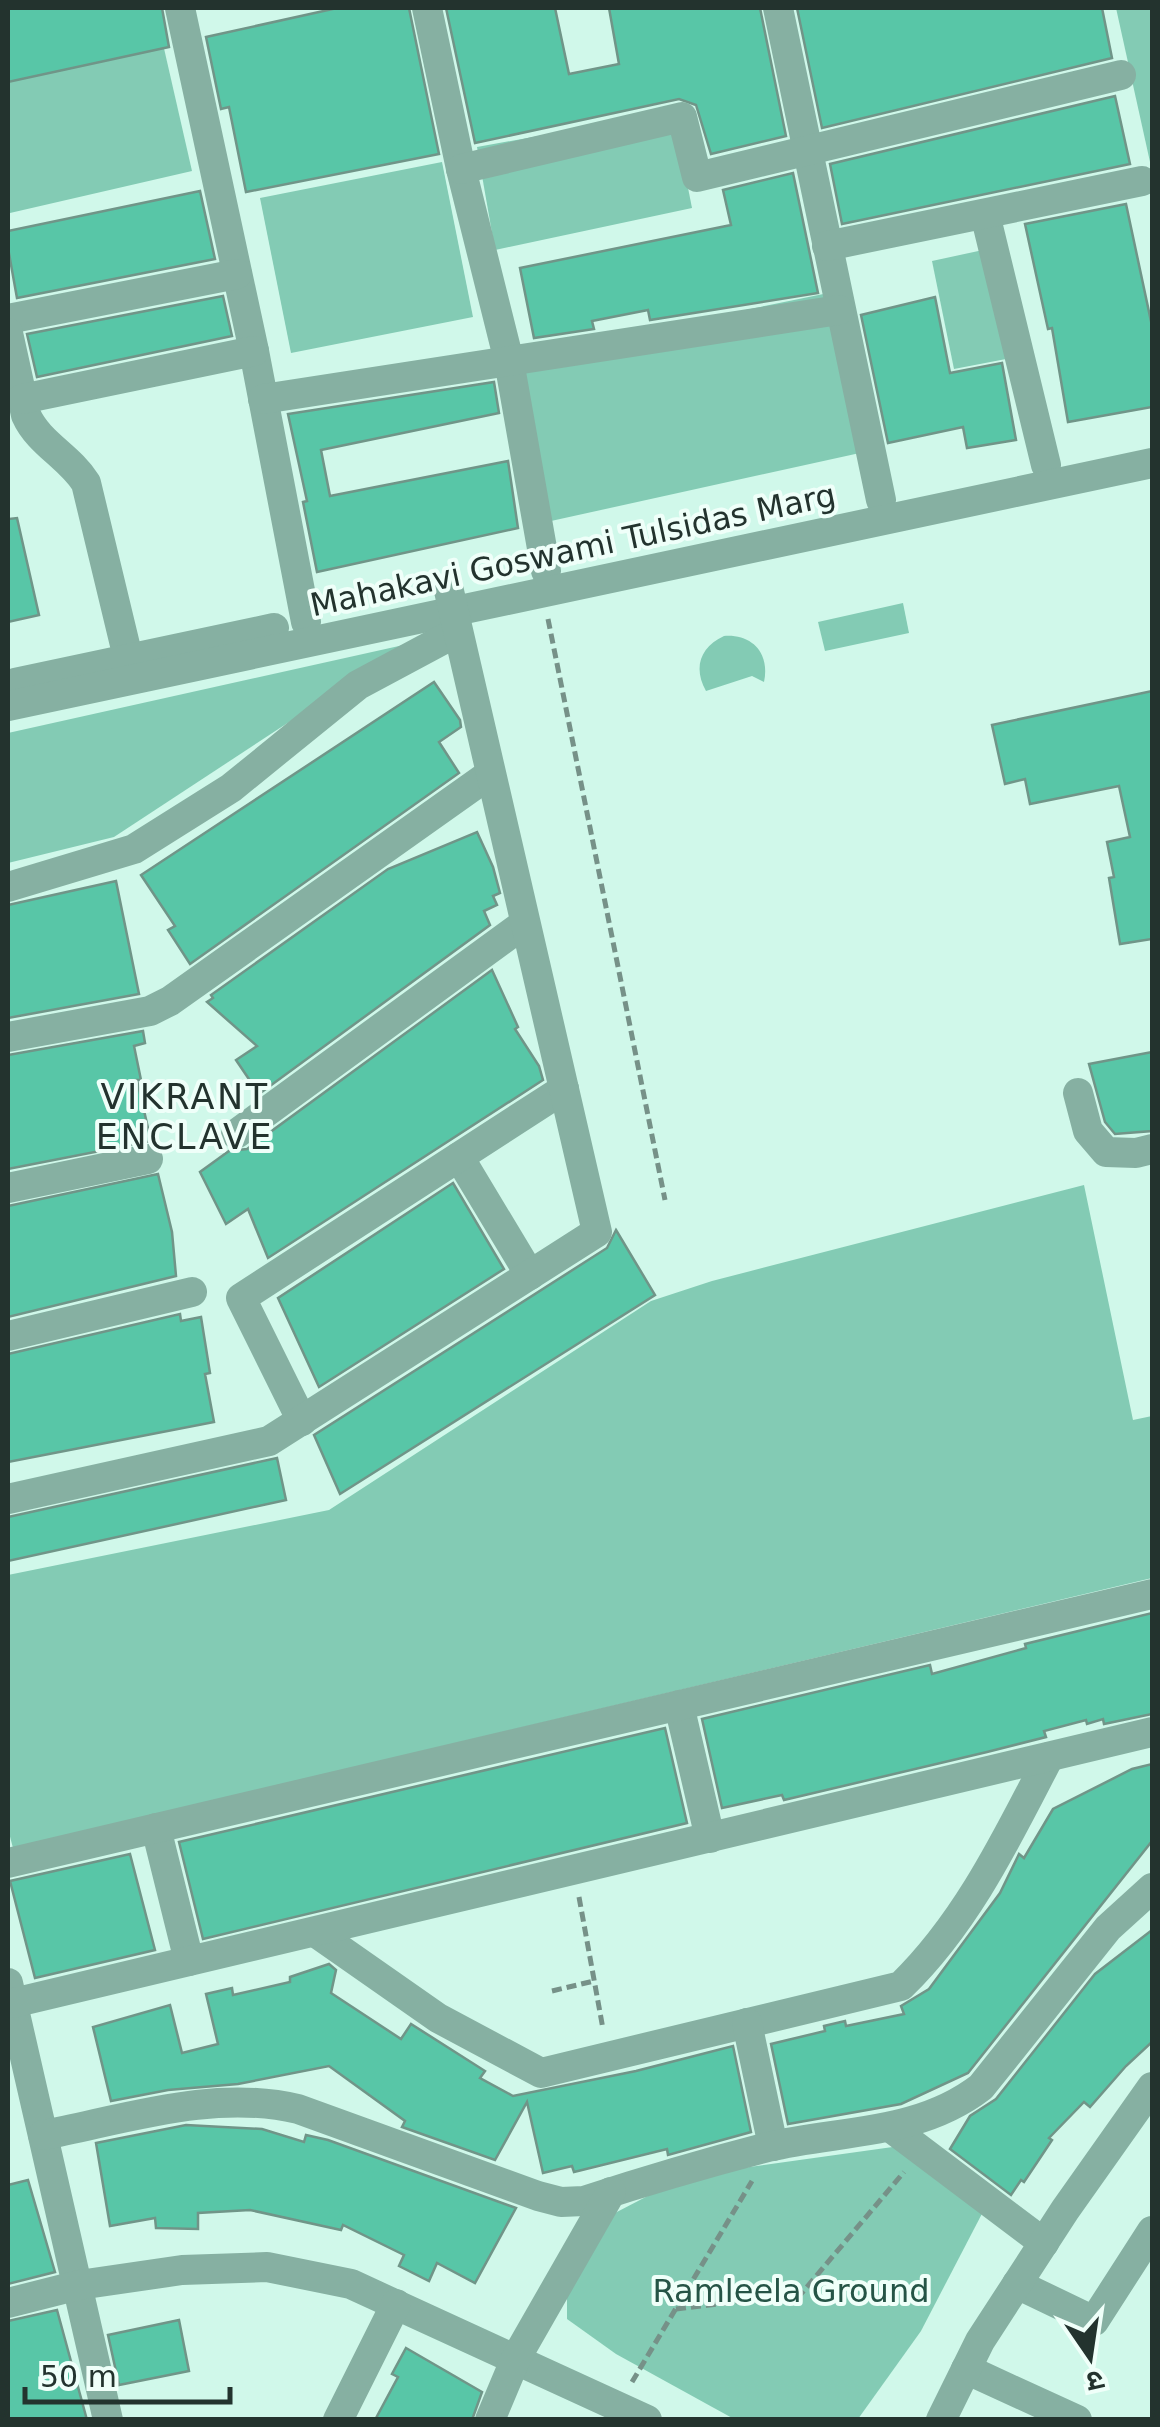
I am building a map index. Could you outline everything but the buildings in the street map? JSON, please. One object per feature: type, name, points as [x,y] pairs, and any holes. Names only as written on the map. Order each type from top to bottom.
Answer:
[{"type":"street","points":[[180,8],[254,351],[306,622]]},
{"type":"street","points":[[426,8],[509,361],[544,582]]},
{"type":"street","points":[[778,8],[881,500]]},
{"type":"street","points":[[462,169],[682,116],[697,178],[1121,75]]},
{"type":"street","points":[[826,246],[1142,181]]},
{"type":"street","points":[[986,214],[1046,465]]},
{"type":"street","points":[[8,318],[237,274]]},
{"type":"street","points":[[263,399],[839,310]]},
{"type":"street","points":[[8,333],[31,427],[76,467],[86,482],[130,669]]},
{"type":"street","points":[[22,399],[254,351]]},
{"type":"street","name":"Mahakavi Goswami Tulsidas Marg","points":[[8,685],[130,669],[453,612],[544,582],[881,500],[1152,445]]},
{"type":"street","name":"Mahakavi Goswami Tulsidas Marg","points":[[544,582],[1152,462]]},
{"type":"street","points":[[8,887],[134,850],[231,788],[453,612],[597,1232],[269,1442],[8,1499]]},
{"type":"street","name":"Mahakavi Goswami Tulsidas Marg","points":[[8,706],[306,622],[453,612]]},
{"type":"street","points":[[8,1038],[150,1011],[490,774]]},
{"type":"street","points":[[236,1134],[525,923]]},
{"type":"street","points":[[302,1422],[242,1298],[564,1090]]},
{"type":"street","points":[[1078,1094],[1088,1132],[1106,1152],[1152,1149]]},
{"type":"street","points":[[460,1157],[530,1275]]},
{"type":"street","points":[[8,1188],[148,1159]]},
{"type":"street","points":[[8,1336],[192,1292]]},
{"type":"street","points":[[8,1863],[1152,1594]]},
{"type":"street","points":[[679,1705],[710,1838]]},
{"type":"street","points":[[108,2420],[10,1993],[190,1961],[1152,1732]]},
{"type":"street","points":[[315,1932],[438,2018],[541,2073],[901,1986],[932,1956],[985,1876],[1049,1757]]},
{"type":"street","points":[[156,1828],[190,1961]]},
{"type":"street","points":[[43,2135],[212,2102],[267,2102],[298,2109],[463,2172],[546,2199],[572,2202],[773,2146],[890,2127],[940,2111],[980,2087],[1108,1928],[1152,1888]]},
{"type":"street","points":[[747,2023],[773,2146]]},
{"type":"street","points":[[941,2420],[966,2369],[1017,2284],[1152,2087]]},
{"type":"street","points":[[890,2127],[1044,2242]]},
{"type":"street","points":[[490,2420],[516,2358],[612,2192]]},
{"type":"street","points":[[1017,2284],[1094,2321],[1152,2231]]},
{"type":"street","points":[[8,2303],[79,2286],[182,2270],[267,2267],[350,2284],[516,2358],[614,2413],[647,2420]]},
{"type":"street","points":[[338,2420],[396,2304]]},
{"type":"street","points":[[966,2369],[1077,2420]]},
{"type":"path","points":[[544,582],[665,1200]]},
{"type":"path","points":[[574,1870],[608,2057]]},
{"type":"path","points":[[552,1991],[594,1981]]},
{"type":"path","points":[[614,2413],[773,2146]]},
{"type":"path","points":[[676,2310],[801,2294],[921,2150]]},
{"type":"green space","points":[[1116,8],[1152,8],[1152,171]]},
{"type":"green space","points":[[163,44],[192,171],[10,213],[8,76]]},
{"type":"green space","points":[[673,112],[692,208],[495,250],[477,147]]},
{"type":"green space","points":[[442,162],[473,317],[291,353],[260,198]]},
{"type":"green space","points":[[983,250],[1006,359],[954,369],[932,261]]},
{"type":"green space","points":[[843,290],[878,449],[551,521],[515,357]]},
{"type":"green space","points":[[903,603],[909,633],[825,651],[818,622]]},
{"type":"green space","points":[[724,636],[743,638],[757,648],[764,663],[764,682],[752,676],[706,691],[700,674],[701,659],[709,646]]},
{"type":"green space","points":[[408,644],[114,837],[8,863],[8,733]]},
{"type":"green space","points":[[1084,1185],[1133,1420],[1152,1416],[1152,1578],[13,1848],[8,1829],[8,1575],[329,1510],[651,1301],[712,1281]]},
{"type":"green space","name":"Ramleela Ground","points":[[907,2145],[986,2206],[921,2331],[858,2419],[734,2419],[616,2354],[567,2319],[567,2276],[613,2214],[665,2187],[700,2174]]},
{"type":"district","name":"VIKRANT ENCLAVE","points":[[185,1117]]}]
